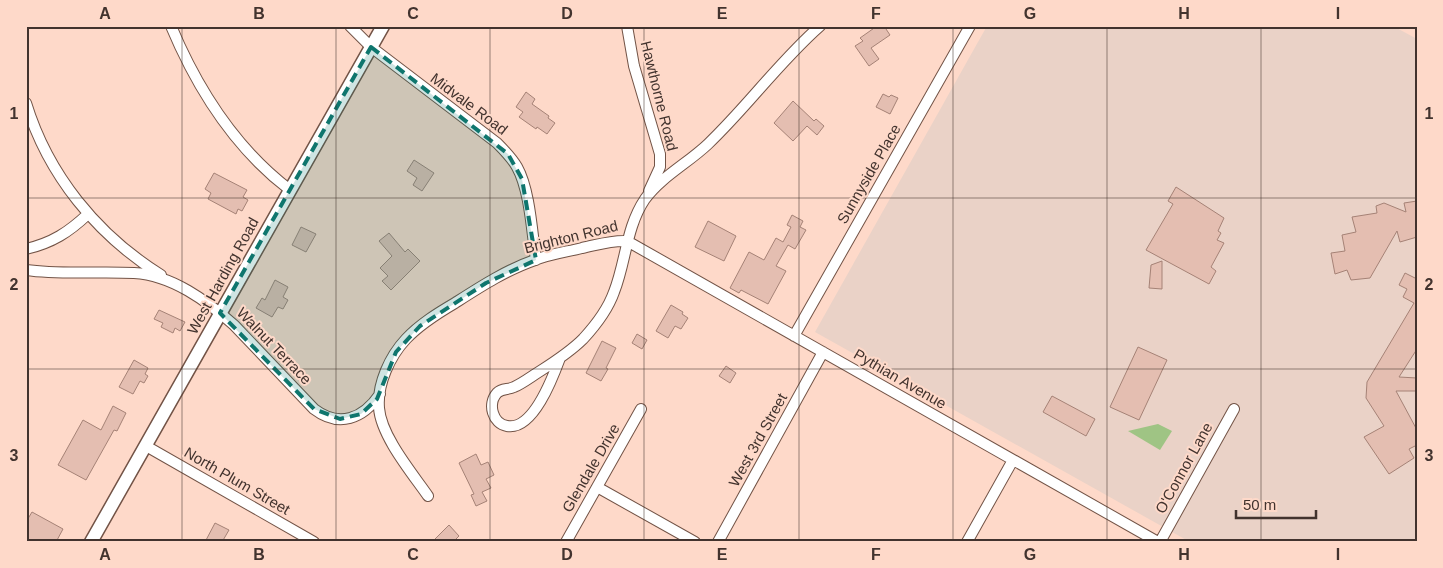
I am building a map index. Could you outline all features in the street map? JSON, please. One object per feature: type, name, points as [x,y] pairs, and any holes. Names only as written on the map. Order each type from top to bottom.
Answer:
[{"type":"street","points":[[171,26],[201,86],[218,112],[260,165],[290,190]]},
{"type":"street","name":"Midvale Road","points":[[350,26],[371,47],[497,143],[508,154],[517,166],[522,179],[536,260]]},
{"type":"street","name":"West Harding Road","points":[[91,542],[383,26]]},
{"type":"street","name":"Hawthorne Road","points":[[627,26],[634,66],[660,154],[660,167],[645,200]]},
{"type":"street","name":"Brighton Road","points":[[380,394],[389,364],[406,339],[420,326],[486,283],[514,268],[536,260],[614,241],[627,241],[636,217],[653,190],[724,129],[801,43],[820,26]]},
{"type":"street","name":"Sunnyside Place","points":[[794,336],[970,26]]},
{"type":"street","points":[[26,103],[37,132],[53,163],[73,195],[88,214],[143,264],[172,282]]},
{"type":"street","points":[[26,248],[45,244],[58,238],[73,228],[88,214]]},
{"type":"street","points":[[560,358],[552,380],[532,415],[513,426],[507,426],[496,419],[492,405],[498,392],[514,388],[560,358],[584,338],[608,306],[620,274],[627,241]]},
{"type":"street","name":"Pythian Avenue","points":[[627,241],[1159,542]]},
{"type":"street","name":"Walnut Terrace","points":[[26,270],[66,274],[134,272],[148,274],[172,282],[220,313],[234,325],[314,410],[322,415],[340,419],[351,418],[367,409],[380,394]]},
{"type":"street","name":"West 3rd Street","points":[[718,542],[824,352]]},
{"type":"street","points":[[380,394],[379,406],[383,426],[428,496]]},
{"type":"street","name":"Glendale Drive","points":[[566,542],[641,409]]},
{"type":"street","name":"O'Connor Lane","points":[[1159,542],[1234,409]]},
{"type":"street","name":"North Plum Street","points":[[146,446],[314,542]]},
{"type":"street","points":[[967,542],[1013,460]]},
{"type":"street","points":[[597,487],[695,542]]},
{"type":"highlighted area","points":[[371,47],[508,154],[522,179],[536,260],[486,283],[420,326],[396,352],[377,399],[361,414],[340,419],[314,409],[220,313]]},
{"type":"shaded area","points":[[987,26],[1393,26],[1417,39],[1417,542],[1190,542],[815,332]]},
{"type":"green space","points":[[1158,424],[1172,431],[1160,450],[1128,431]]},
{"type":"building","points":[[877,26],[884,26],[890,35],[871,48],[879,59],[869,66],[855,46],[863,41],[860,38]]},
{"type":"building","points":[[526,92],[535,99],[532,104],[549,116],[548,118],[555,123],[547,134],[519,117],[523,112],[516,107]]},
{"type":"building","points":[[883,94],[898,98],[890,114],[876,107]]},
{"type":"building","points":[[793,101],[814,121],[816,119],[824,126],[817,135],[807,126],[793,141],[774,123]]},
{"type":"building","points":[[414,160],[434,173],[422,191],[413,185],[417,178],[407,171]]},
{"type":"building","points":[[214,173],[247,190],[243,197],[248,200],[242,211],[238,209],[236,214],[208,199],[211,193],[205,189]]},
{"type":"building","points":[[1176,187],[1224,218],[1218,231],[1221,233],[1217,240],[1224,243],[1211,267],[1216,271],[1209,284],[1146,250],[1173,204],[1168,201]]},
{"type":"building","points":[[1417,201],[1417,237],[1400,242],[1397,231],[1370,278],[1351,280],[1347,270],[1335,274],[1331,253],[1345,251],[1342,235],[1356,232],[1352,217],[1377,213],[1376,206],[1384,203],[1406,212],[1404,203]]},
{"type":"building","points":[[792,215],[803,221],[800,227],[806,230],[795,249],[788,245],[776,266],[786,271],[768,304],[741,290],[739,293],[730,288],[749,252],[764,260],[776,238],[783,242],[791,227],[787,225]]},
{"type":"building","points":[[708,221],[736,236],[724,261],[695,247]]},
{"type":"building","points":[[301,227],[316,234],[306,252],[292,245]]},
{"type":"building","points":[[389,233],[405,252],[408,249],[420,261],[391,290],[382,281],[388,276],[380,268],[392,256],[379,241]]},
{"type":"building","points":[[1162,261],[1162,289],[1149,288],[1151,265]]},
{"type":"building","points":[[1405,273],[1417,279],[1417,349],[1399,377],[1417,378],[1417,391],[1396,391],[1417,430],[1417,445],[1409,449],[1414,458],[1389,474],[1364,437],[1384,426],[1366,398],[1367,382],[1414,303],[1403,297],[1407,289],[1399,285]]},
{"type":"building","points":[[275,280],[288,287],[283,297],[288,300],[283,309],[278,307],[272,317],[256,308],[262,298],[265,300]]},
{"type":"building","points":[[671,305],[683,312],[682,314],[688,318],[681,329],[675,326],[668,338],[656,331]]},
{"type":"building","points":[[159,310],[185,322],[180,331],[175,328],[173,333],[161,327],[163,323],[154,319]]},
{"type":"building","points":[[637,334],[647,340],[642,349],[632,343]]},
{"type":"building","points":[[602,341],[616,348],[601,381],[586,373]]},
{"type":"building","points":[[1138,347],[1167,360],[1139,420],[1110,407]]},
{"type":"building","points":[[134,360],[148,368],[145,374],[148,376],[144,383],[140,381],[133,394],[119,387]]},
{"type":"building","points":[[726,366],[736,373],[730,383],[719,376]]},
{"type":"building","points":[[1052,396],[1095,419],[1086,436],[1043,412]]},
{"type":"building","points":[[113,406],[126,413],[117,431],[114,430],[86,480],[58,465],[83,420],[101,430]]},
{"type":"building","points":[[476,454],[481,465],[488,462],[494,475],[486,479],[491,488],[482,492],[487,501],[476,506],[471,495],[474,494],[459,463]]},
{"type":"building","points":[[32,512],[63,529],[56,542],[26,542],[26,522]]},
{"type":"building","points":[[215,523],[229,530],[222,542],[205,542]]},
{"type":"building","points":[[449,525],[459,536],[453,542],[432,542]]}]
